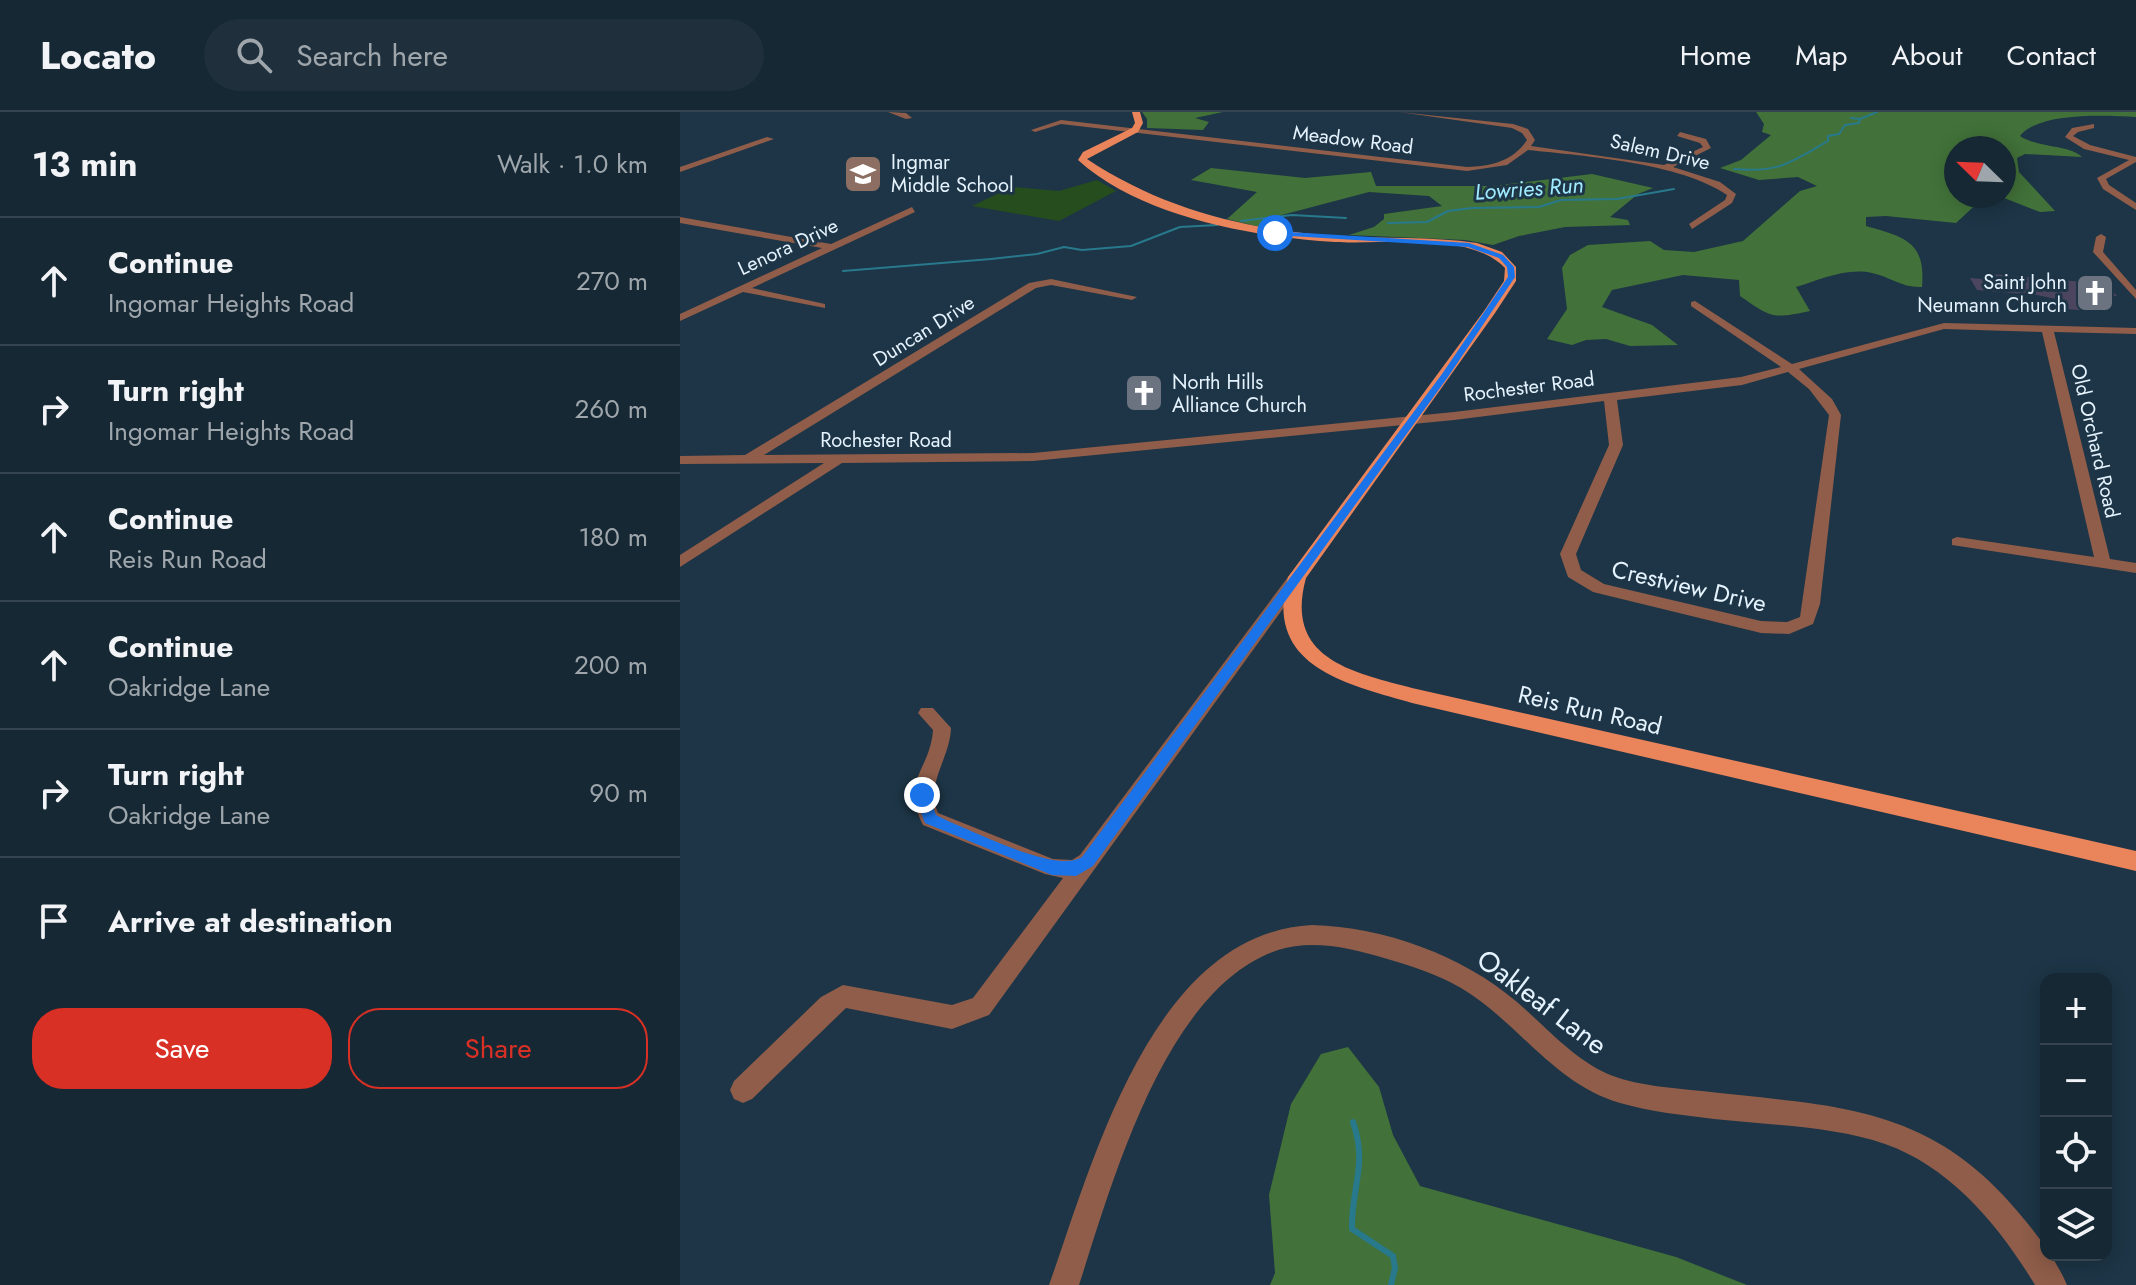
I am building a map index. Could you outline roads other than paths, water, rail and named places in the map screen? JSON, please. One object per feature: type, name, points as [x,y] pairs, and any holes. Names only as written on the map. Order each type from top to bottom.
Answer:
[{"type":"main road","points":[[1136,112],[1139,123],[1135,130],[1086,154],[1082,160],[1156,201],[1232,224],[1309,237],[1469,245],[1491,251],[1511,267],[1510,281],[1297,577],[1289,617]]},
{"type":"main road","name":"Reis Run Road","points":[[1289,617],[1297,637],[1312,656],[1328,667],[1358,679],[1631,747],[2136,861]]},
{"type":"street","points":[[891,112],[904,114],[908,118]]},
{"type":"street","points":[[1402,112],[1506,124],[1527,133],[1531,140],[1526,148]]},
{"type":"street","name":"Meadow Road","points":[[1035,130],[1061,122],[1477,169],[1504,164],[1526,148]]},
{"type":"street","points":[[2091,126],[2075,130],[2069,137],[2087,147],[2136,159]]},
{"type":"street","points":[[1663,169],[1707,148],[1703,141],[1680,134]]},
{"type":"street","points":[[682,168],[770,139]]},
{"type":"street","name":"Salem Drive","points":[[1526,148],[1614,158],[1715,183],[1732,194],[1729,201],[1692,226]]},
{"type":"street","points":[[2136,159],[2101,178],[2106,187],[2136,207]]},
{"type":"street","name":"Lenora Drive","points":[[680,318],[912,210]]},
{"type":"street","points":[[680,220],[831,247]]},
{"type":"street","points":[[2101,237],[2098,252],[2136,296]]},
{"type":"street","name":"Duncan Drive","points":[[747,460],[1033,285],[1051,282],[1132,297]]},
{"type":"street","points":[[742,289],[821,306]]},
{"type":"street","name":"Crestview Drive","points":[[1610,397],[1617,433],[1616,445],[1568,554],[1574,573],[1599,588],[1761,627],[1789,628],[1807,620],[1835,415],[1823,393],[1695,304]]},
{"type":"street","name":"Rochester Road","points":[[680,460],[1033,457],[1412,420],[1742,381],[1928,328],[1963,324],[2136,331]]},
{"type":"street","name":"Old Orchard Road","points":[[2047,328],[2103,563]]},
{"type":"street","points":[[680,562],[836,461]]},
{"type":"street","points":[[1957,542],[2136,568]]},
{"type":"street","points":[[743,1090],[829,1005],[843,996],[952,1017],[981,1007],[1297,577]]},
{"type":"street","points":[[1239,652],[1277,621],[1289,617]]},
{"type":"street","points":[[927,713],[942,728],[943,738],[923,783],[922,795],[930,819],[1052,868],[1076,869],[1087,861]]},
{"type":"street","name":"Oakleaf Lane","points":[[1064,1285],[1121,1124],[1142,1081],[1183,1014],[1204,987],[1228,965],[1270,941],[1316,934],[1431,962],[1476,985],[1601,1083],[1627,1093],[1855,1123],[1889,1132],[1918,1145],[1970,1183],[1999,1210],[2052,1285]]},
{"type":"waterway","name":"Lowries Run","points":[[1860,119],[1877,112]]},
{"type":"waterway","points":[[1851,118],[1860,119]]},
{"type":"waterway","name":"Lowries Run","points":[[1734,169],[1784,165],[1828,141],[1828,136],[1839,134],[1845,125],[1859,123],[1860,119]]},
{"type":"waterway","name":"Lowries Run","points":[[1388,223],[1427,222],[1448,211],[1472,208],[1539,207],[1561,200],[1617,199],[1674,189]]},
{"type":"waterway","name":"Lowries Run","points":[[1241,221],[1292,215],[1346,218]]},
{"type":"waterway","points":[[843,271],[991,259],[1037,254],[1064,247],[1082,250],[1131,246],[1180,227],[1217,225]]},
{"type":"waterway","points":[[1353,1122],[1359,1164],[1352,1229],[1393,1256],[1395,1268],[1391,1285]]},
{"type":"place","name":"Ingmar Middle School","points":[[863,174]]},
{"type":"place","name":"Saint John Neumann Church","points":[[2095,293]]},
{"type":"place","name":"North Hills Alliance Church","points":[[1144,393]]}]
